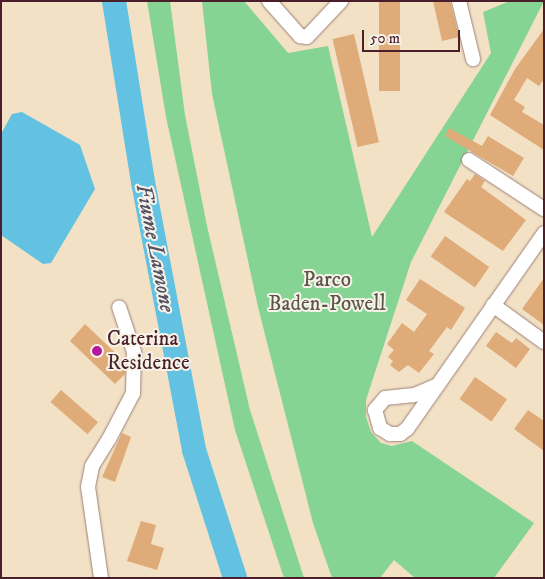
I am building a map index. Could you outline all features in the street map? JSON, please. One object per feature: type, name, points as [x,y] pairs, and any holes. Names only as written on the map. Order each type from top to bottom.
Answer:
[{"type":"street","points":[[269,1],[300,36],[307,37],[333,4]]},
{"type":"street","points":[[459,1],[473,60]]},
{"type":"street","points":[[469,160],[544,209]]},
{"type":"street","points":[[438,385],[414,396],[385,398],[375,410],[380,428],[390,434],[400,434],[420,411],[544,233]]},
{"type":"street","points":[[493,305],[544,342]]},
{"type":"street","points":[[101,578],[88,487],[92,466],[110,439],[132,392],[134,352],[119,308]]},
{"type":"green space","points":[[147,1],[170,1],[185,115],[207,226],[250,410],[304,578],[284,578],[235,430],[166,117]]},
{"type":"green space","name":"Parco Baden-Powell","points":[[202,1],[244,1],[288,53],[328,46],[372,237],[491,53],[483,12],[510,1],[544,1],[411,262],[366,400],[366,417],[371,432],[381,443],[392,446],[412,441],[534,523],[494,578],[415,578],[394,560],[380,578],[332,578],[313,523],[258,307],[212,94]]},
{"type":"water","points":[[22,112],[80,145],[95,189],[51,263],[43,264],[1,235],[1,134],[12,114]]},
{"type":"building","points":[[379,1],[400,1],[400,91],[379,91]]},
{"type":"building","points":[[433,1],[450,1],[459,37],[442,41]]},
{"type":"building","points":[[544,29],[544,79],[539,86],[527,78],[514,100],[525,107],[522,112],[544,125],[544,150],[490,115],[515,69]]},
{"type":"building","points":[[354,34],[379,142],[358,147],[333,39]]},
{"type":"building","points":[[449,128],[482,146],[488,136],[524,158],[513,176],[445,136]]},
{"type":"building","points":[[475,174],[485,181],[481,187],[526,220],[503,251],[444,212],[467,179],[470,181]]},
{"type":"building","points":[[445,236],[489,267],[475,287],[431,256]]},
{"type":"building","points":[[544,278],[544,325],[522,309]]},
{"type":"building","points":[[420,279],[465,308],[451,330],[447,327],[429,351],[434,354],[419,373],[408,365],[399,372],[390,365],[393,361],[388,357],[394,350],[387,344],[402,323],[414,332],[427,314],[406,300]]},
{"type":"building","points":[[85,324],[125,362],[125,374],[115,384],[70,341]]},
{"type":"building","points":[[496,332],[512,343],[516,338],[530,349],[516,368],[486,346]]},
{"type":"building","points":[[475,377],[507,399],[491,421],[460,399]]},
{"type":"building","points":[[61,390],[98,422],[87,434],[51,402]]},
{"type":"building","points":[[528,410],[544,421],[544,451],[514,429]]},
{"type":"building","points":[[122,433],[131,437],[115,482],[102,477]]},
{"type":"building","points":[[141,521],[156,525],[151,544],[164,548],[157,570],[127,561]]},
{"type":"waterway","name":"Fiume Lamone","points":[[114,1],[143,182],[194,450],[235,578]]},
{"type":"place","name":"Caterina Residence","points":[[97,351]]}]
